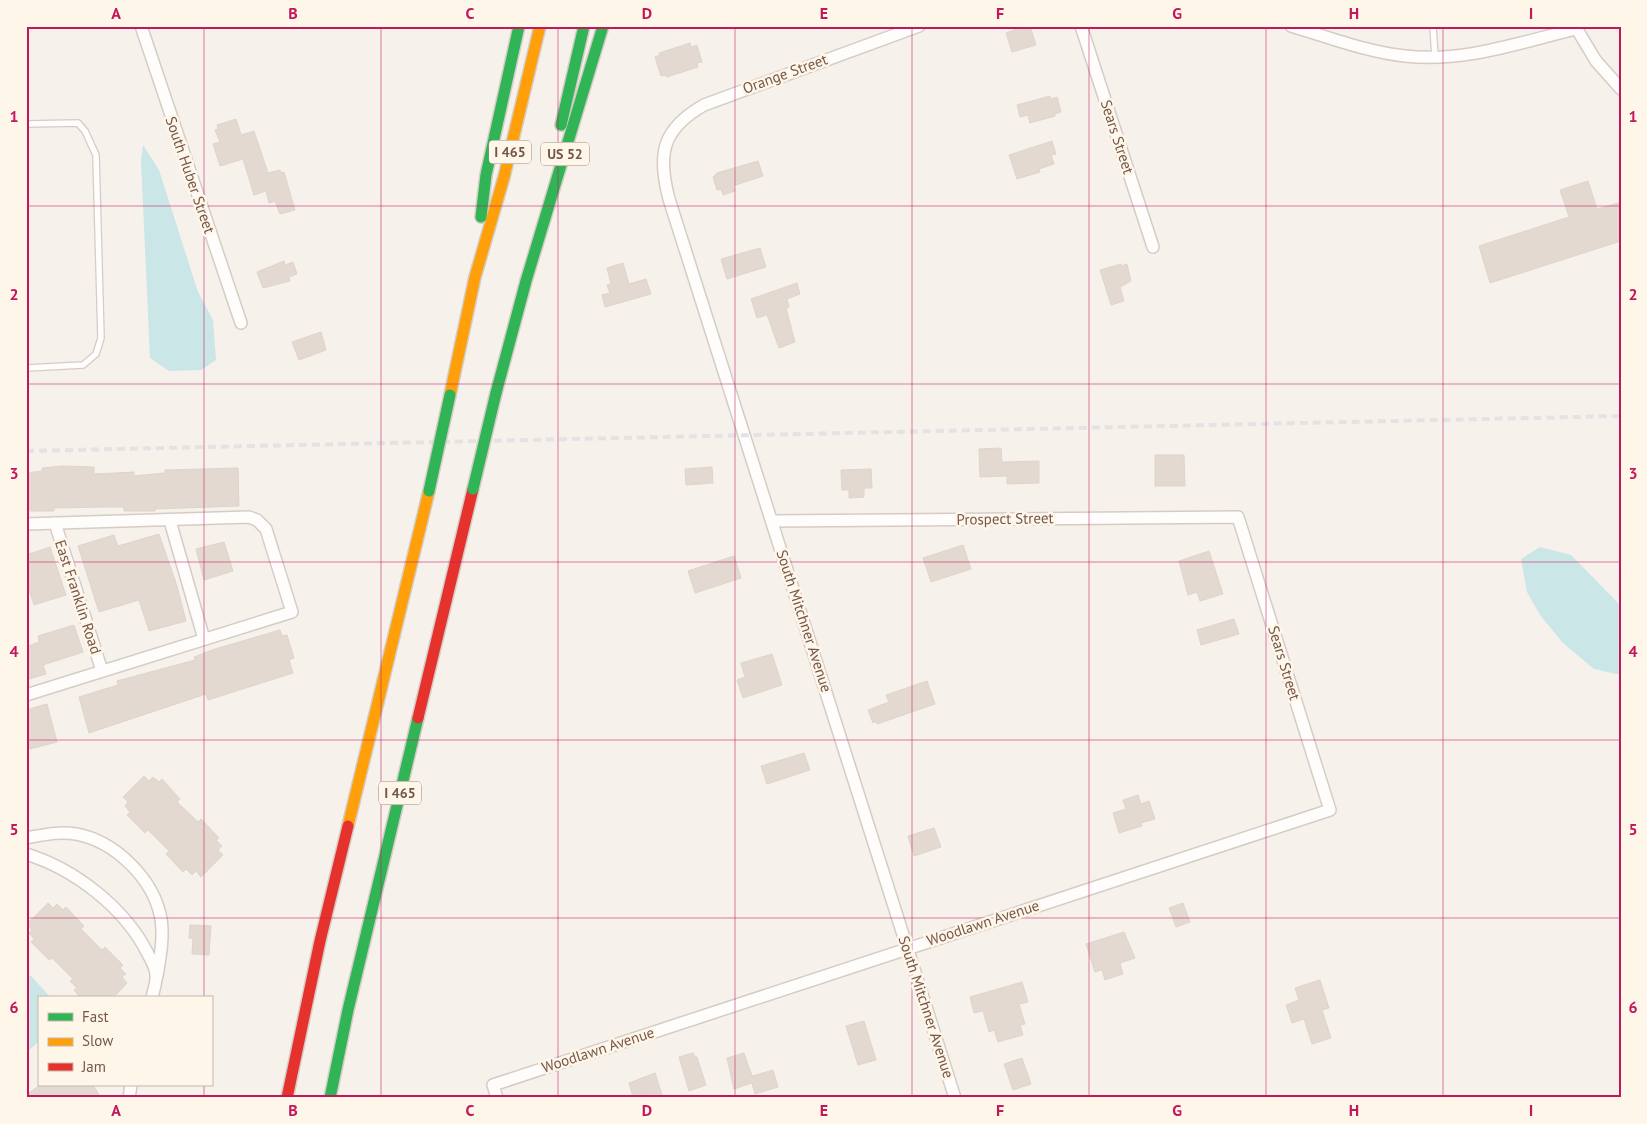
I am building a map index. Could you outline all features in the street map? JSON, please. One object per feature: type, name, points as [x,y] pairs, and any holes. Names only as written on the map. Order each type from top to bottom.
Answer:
[{"type":"highway","points":[[475,277],[486,174],[519,26]]},
{"type":"highway","name":"I 465","points":[[287,1098],[320,941],[429,491],[475,277],[504,177],[540,26]]},
{"type":"highway","name":"I 465","points":[[330,1098],[348,1010],[496,393],[526,281],[584,26]]},
{"type":"highway","name":"US 52","points":[[526,281],[603,26]]},
{"type":"street","name":"South Huber Street","points":[[141,26],[241,323]]},
{"type":"street","name":"Orange Street","points":[[666,143],[671,131],[679,122],[704,105],[919,26]]},
{"type":"street","name":"Sears Street","points":[[1081,26],[1154,247]]},
{"type":"street","points":[[1291,26],[1387,53],[1435,57],[1468,54],[1576,28],[1596,61],[1621,89]]},
{"type":"street","name":"South Mitchner Avenue","points":[[666,143],[662,172],[669,199],[955,1098]]},
{"type":"street","name":"Sears Street","points":[[1238,517],[1330,810]]},
{"type":"street","name":"Prospect Street","points":[[772,521],[1238,517]]},
{"type":"street","name":"East Franklin Road","points":[[26,524],[249,518],[260,521],[268,532],[292,612],[26,695]]},
{"type":"street","points":[[170,521],[204,639]]},
{"type":"street","name":"East Franklin Road","points":[[55,523],[102,671]]},
{"type":"street","name":"Woodlawn Avenue","points":[[497,1098],[493,1085],[1330,810]]},
{"type":"street","points":[[26,838],[48,834],[77,834],[112,850],[149,885],[161,919],[162,938],[152,996]]},
{"type":"street","points":[[26,854],[68,874],[115,908],[144,945],[157,976]]},
{"type":"lane","points":[[1433,26],[1435,57]]},
{"type":"lane","points":[[26,124],[78,122],[85,131],[96,155],[101,338],[96,354],[83,365],[26,368]]},
{"type":"water","points":[[143,145],[159,170],[198,292],[213,320],[216,360],[201,370],[169,371],[150,358],[141,161]]},
{"type":"water","points":[[1540,547],[1571,555],[1621,606],[1621,675],[1594,669],[1563,643],[1540,615],[1527,592],[1521,559]]},
{"type":"water","points":[[26,973],[49,996],[38,996],[38,1042],[26,1053]]},
{"type":"building","points":[[1030,26],[1036,45],[1012,52],[1006,33]]},
{"type":"building","points":[[690,43],[691,47],[697,45],[702,62],[697,63],[698,67],[667,77],[666,75],[661,76],[655,57],[660,55],[659,53]]},
{"type":"building","points":[[1050,96],[1051,99],[1057,97],[1061,112],[1055,114],[1055,116],[1030,123],[1028,115],[1020,117],[1017,105]]},
{"type":"building","points":[[236,119],[241,135],[254,131],[268,173],[280,170],[281,173],[284,172],[295,210],[280,214],[275,201],[269,203],[266,191],[254,195],[243,159],[220,166],[213,144],[220,142],[215,130],[218,129],[217,125]]},
{"type":"building","points":[[1052,141],[1056,154],[1051,155],[1054,164],[1039,169],[1040,172],[1017,179],[1009,155]]},
{"type":"building","points":[[758,161],[763,176],[733,186],[735,191],[723,195],[721,189],[717,190],[713,177],[717,173]]},
{"type":"building","points":[[1588,181],[1597,209],[1618,203],[1621,213],[1621,241],[1490,283],[1479,246],[1569,217],[1560,190]]},
{"type":"building","points":[[760,248],[766,267],[727,279],[721,259]]},
{"type":"building","points":[[284,261],[285,265],[293,262],[297,274],[289,277],[290,281],[263,288],[257,272]]},
{"type":"building","points":[[623,263],[629,284],[646,279],[651,294],[605,307],[602,295],[610,293],[607,285],[611,284],[607,268]]},
{"type":"building","points":[[1121,264],[1121,266],[1127,264],[1131,281],[1120,287],[1124,301],[1111,305],[1100,270]]},
{"type":"building","points":[[797,283],[800,294],[787,299],[789,307],[786,308],[795,342],[779,348],[767,315],[757,318],[751,299]]},
{"type":"building","points":[[321,332],[326,350],[299,360],[292,342]]},
{"type":"building","points":[[1001,448],[1002,462],[1039,461],[1039,483],[1007,484],[1007,476],[980,477],[979,449]]},
{"type":"building","points":[[1155,455],[1184,455],[1185,486],[1155,486]]},
{"type":"building","points":[[62,466],[94,467],[94,474],[134,472],[134,476],[165,473],[165,470],[238,468],[239,506],[155,509],[155,511],[124,511],[124,507],[106,507],[54,508],[54,511],[26,511],[26,473],[42,471],[42,468]]},
{"type":"building","points":[[712,467],[713,483],[686,485],[685,469]]},
{"type":"building","points":[[871,469],[872,488],[864,488],[864,497],[849,498],[849,490],[842,490],[841,470]]},
{"type":"building","points":[[159,534],[177,586],[186,621],[149,631],[139,600],[99,612],[78,546],[114,535],[118,546]]},
{"type":"building","points":[[224,542],[233,571],[204,580],[196,549]]},
{"type":"building","points":[[963,545],[971,569],[931,582],[923,558]]},
{"type":"building","points":[[50,547],[66,595],[34,605],[26,580],[26,555]]},
{"type":"building","points":[[1209,551],[1223,594],[1200,601],[1197,592],[1188,595],[1179,561]]},
{"type":"building","points":[[734,556],[741,578],[695,593],[688,571]]},
{"type":"building","points":[[1234,619],[1239,634],[1201,645],[1197,630]]},
{"type":"building","points":[[74,625],[83,652],[43,665],[46,674],[26,680],[26,647],[39,642],[38,636]]},
{"type":"building","points":[[280,630],[282,636],[287,635],[294,658],[289,660],[293,673],[208,700],[206,694],[89,733],[79,697],[118,685],[117,681],[195,660],[194,657],[215,649]]},
{"type":"building","points":[[772,654],[782,685],[743,698],[737,680],[745,677],[741,663]]},
{"type":"building","points":[[927,681],[935,704],[877,724],[876,721],[873,723],[868,710],[889,702],[886,695]]},
{"type":"building","points":[[47,704],[57,742],[30,749],[26,736],[26,710]]},
{"type":"building","points":[[804,753],[810,770],[767,784],[761,766]]},
{"type":"building","points":[[144,776],[149,781],[153,777],[159,782],[162,779],[180,799],[177,802],[198,822],[201,819],[219,838],[216,840],[222,846],[218,850],[223,855],[201,877],[196,871],[192,875],[186,869],[183,872],[166,854],[169,851],[148,830],[145,833],[127,815],[130,812],[125,806],[128,802],[123,797]]},
{"type":"building","points":[[1138,795],[1141,804],[1149,801],[1155,819],[1141,823],[1142,826],[1119,833],[1113,813],[1126,809],[1123,800]]},
{"type":"building","points":[[934,828],[941,847],[914,856],[908,836]]},
{"type":"building","points":[[48,903],[53,908],[57,904],[63,910],[66,907],[84,926],[81,929],[102,950],[105,947],[123,965],[120,968],[126,974],[122,977],[127,983],[115,996],[79,996],[74,990],[77,988],[70,981],[73,979],[52,958],[49,960],[31,942],[34,939],[29,933],[32,930],[27,924]]},
{"type":"building","points":[[1183,903],[1190,922],[1176,927],[1169,908]]},
{"type":"building","points":[[190,925],[211,926],[209,955],[192,954],[193,938],[189,938]]},
{"type":"building","points":[[1124,932],[1135,958],[1120,963],[1123,974],[1105,980],[1102,970],[1095,972],[1086,944]]},
{"type":"building","points":[[1320,980],[1329,1008],[1322,1010],[1331,1038],[1312,1044],[1304,1019],[1292,1023],[1286,1005],[1299,1000],[1295,988]]},
{"type":"building","points":[[1022,982],[1028,1002],[1019,1004],[1025,1024],[1020,1025],[1023,1035],[998,1042],[994,1030],[989,1032],[983,1011],[974,1013],[970,997]]},
{"type":"building","points":[[864,1021],[876,1060],[858,1065],[846,1026]]},
{"type":"building","points":[[693,1053],[697,1057],[706,1085],[689,1091],[679,1057]]},
{"type":"building","points":[[744,1053],[752,1076],[773,1070],[778,1087],[755,1094],[752,1083],[734,1089],[727,1058]]},
{"type":"building","points":[[1022,1058],[1031,1084],[1013,1090],[1004,1064]]},
{"type":"building","points":[[655,1073],[663,1098],[646,1098],[645,1094],[633,1097],[629,1083]]},
{"type":"building","points":[[39,1086],[94,1086],[101,1098],[26,1098],[26,1095]]},
{"type":"railway","points":[[26,451],[1621,416]]},
{"type":"traffic: fast","points":[[481,217],[486,175],[519,26]]},
{"type":"traffic: fast","points":[[561,125],[584,26]]},
{"type":"traffic: fast","points":[[496,393],[526,281],[603,26]]},
{"type":"traffic: fast","points":[[473,489],[496,393]]},
{"type":"traffic: fast","points":[[429,491],[450,395]]},
{"type":"traffic: fast","points":[[330,1098],[348,1010],[418,718]]},
{"type":"traffic: slow","points":[[450,395],[475,277],[504,177],[540,26]]},
{"type":"traffic: slow","points":[[348,826],[429,491]]},
{"type":"traffic: jam","points":[[418,718],[473,489]]},
{"type":"traffic: jam","points":[[287,1098],[320,941],[348,826]]}]
